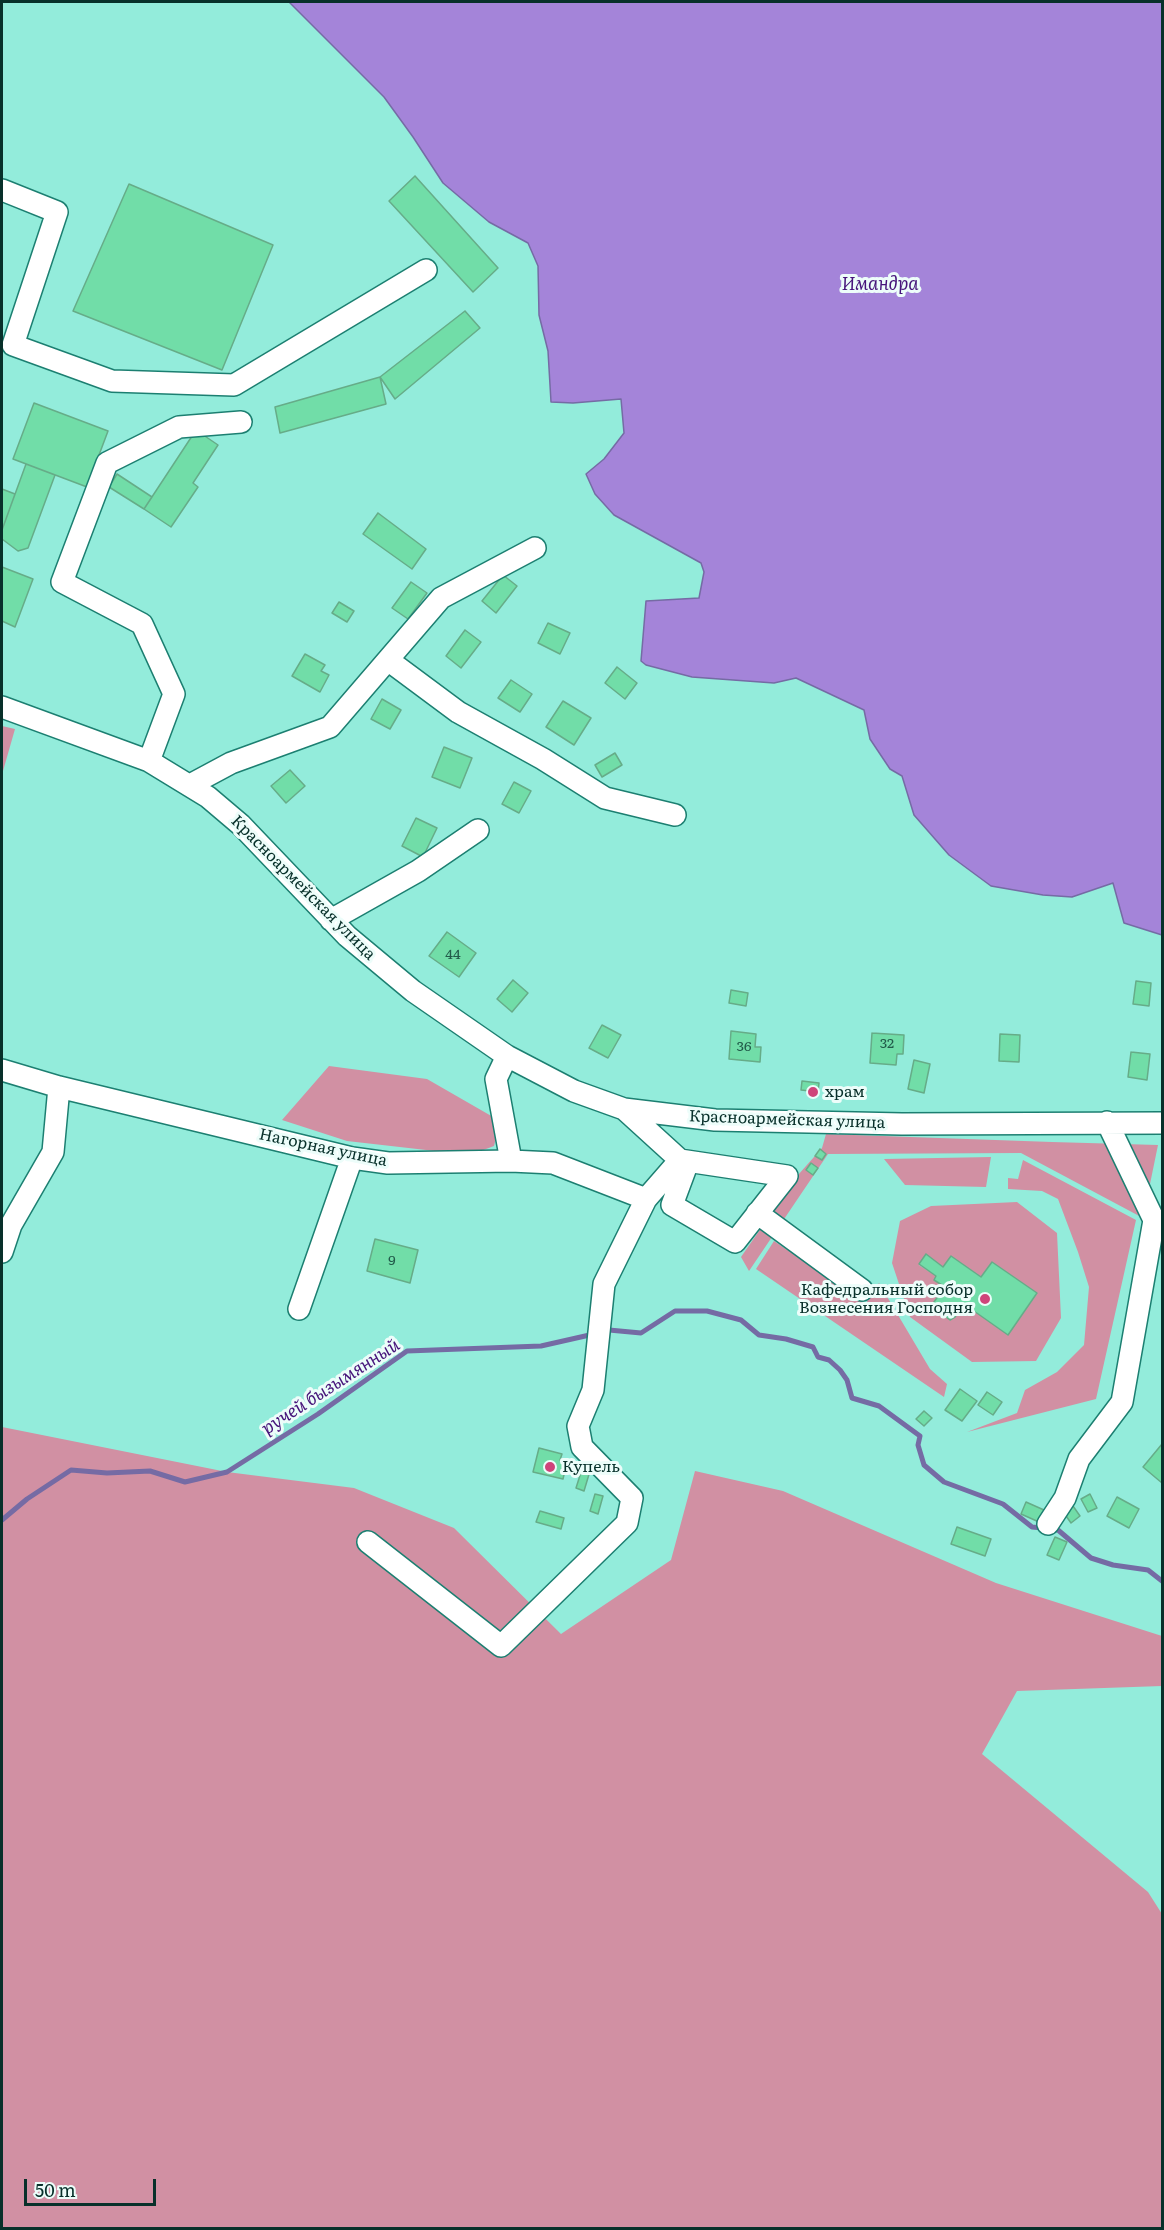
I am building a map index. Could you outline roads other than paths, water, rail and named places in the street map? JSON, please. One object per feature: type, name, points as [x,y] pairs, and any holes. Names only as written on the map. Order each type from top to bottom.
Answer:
[{"type":"street","points":[[2,190],[57,212],[13,345],[112,381],[234,385],[426,270]]},
{"type":"street","points":[[149,761],[174,694],[142,624],[62,582],[107,463],[179,427],[241,422]]},
{"type":"street","points":[[189,785],[231,763],[330,727],[441,598],[536,548]]},
{"type":"street","points":[[388,660],[458,712],[543,759],[605,798],[675,815]]},
{"type":"street","name":"Красноармейская улица","points":[[2,706],[149,761],[208,797],[241,825],[347,936],[413,991],[507,1056],[574,1091],[624,1109],[715,1120],[902,1124],[1162,1123]]},
{"type":"street","points":[[331,920],[418,871],[478,830]]},
{"type":"street","points":[[507,1056],[496,1079],[511,1161]]},
{"type":"street","name":"Нагорная улица","points":[[2,1070],[59,1087],[352,1158],[388,1163],[511,1161],[553,1163],[646,1198]]},
{"type":"street","points":[[2,1252],[10,1225],[53,1152],[59,1087]]},
{"type":"street","points":[[624,1109],[684,1161],[787,1176],[735,1242],[672,1205],[684,1161]]},
{"type":"street","points":[[1048,1524],[1065,1498],[1079,1459],[1122,1402],[1154,1220],[1107,1122]]},
{"type":"street","points":[[299,1309],[352,1158]]},
{"type":"street","points":[[368,1542],[501,1646],[627,1523],[632,1498],[582,1447],[578,1426],[593,1390],[604,1284],[646,1198],[684,1161]]},
{"type":"street","points":[[757,1213],[862,1290]]},
{"type":"water","name":"Имандра","points":[[289,2],[1162,2],[1162,935],[1124,923],[1113,883],[1072,897],[1043,895],[991,886],[949,855],[914,815],[902,776],[890,769],[870,739],[864,710],[796,678],[774,683],[692,677],[646,665],[641,661],[646,601],[699,598],[704,572],[701,563],[614,515],[595,494],[586,474],[604,459],[624,433],[621,399],[573,403],[551,402],[548,351],[539,315],[538,266],[528,243],[489,222],[443,183],[384,97]]},
{"type":"waterway","name":"ручей бызымянный","points":[[603,1332],[609,1330],[641,1333],[675,1311],[707,1311],[741,1320],[759,1335],[786,1339],[813,1347],[818,1357],[829,1360],[840,1370],[847,1380],[852,1398],[879,1406],[920,1436],[918,1445],[924,1465],[944,1482],[1003,1504],[1032,1527],[1043,1528]]},
{"type":"waterway","name":"ручей бызымянный","points":[[2,1520],[27,1499],[71,1470],[107,1473],[150,1471],[185,1482],[227,1472],[318,1414],[407,1351],[541,1346],[594,1334]]},
{"type":"waterway","name":"ручей бызымянный","points":[[1052,1529],[1058,1530],[1091,1558],[1113,1565],[1148,1570],[1162,1581]]},
{"type":"place","name":"храм","points":[[813,1092]]},
{"type":"place","name":"Кафедральный собор Вознесения Господня","points":[[985,1299]]},
{"type":"place","name":"Купель","points":[[550,1467]]}]
